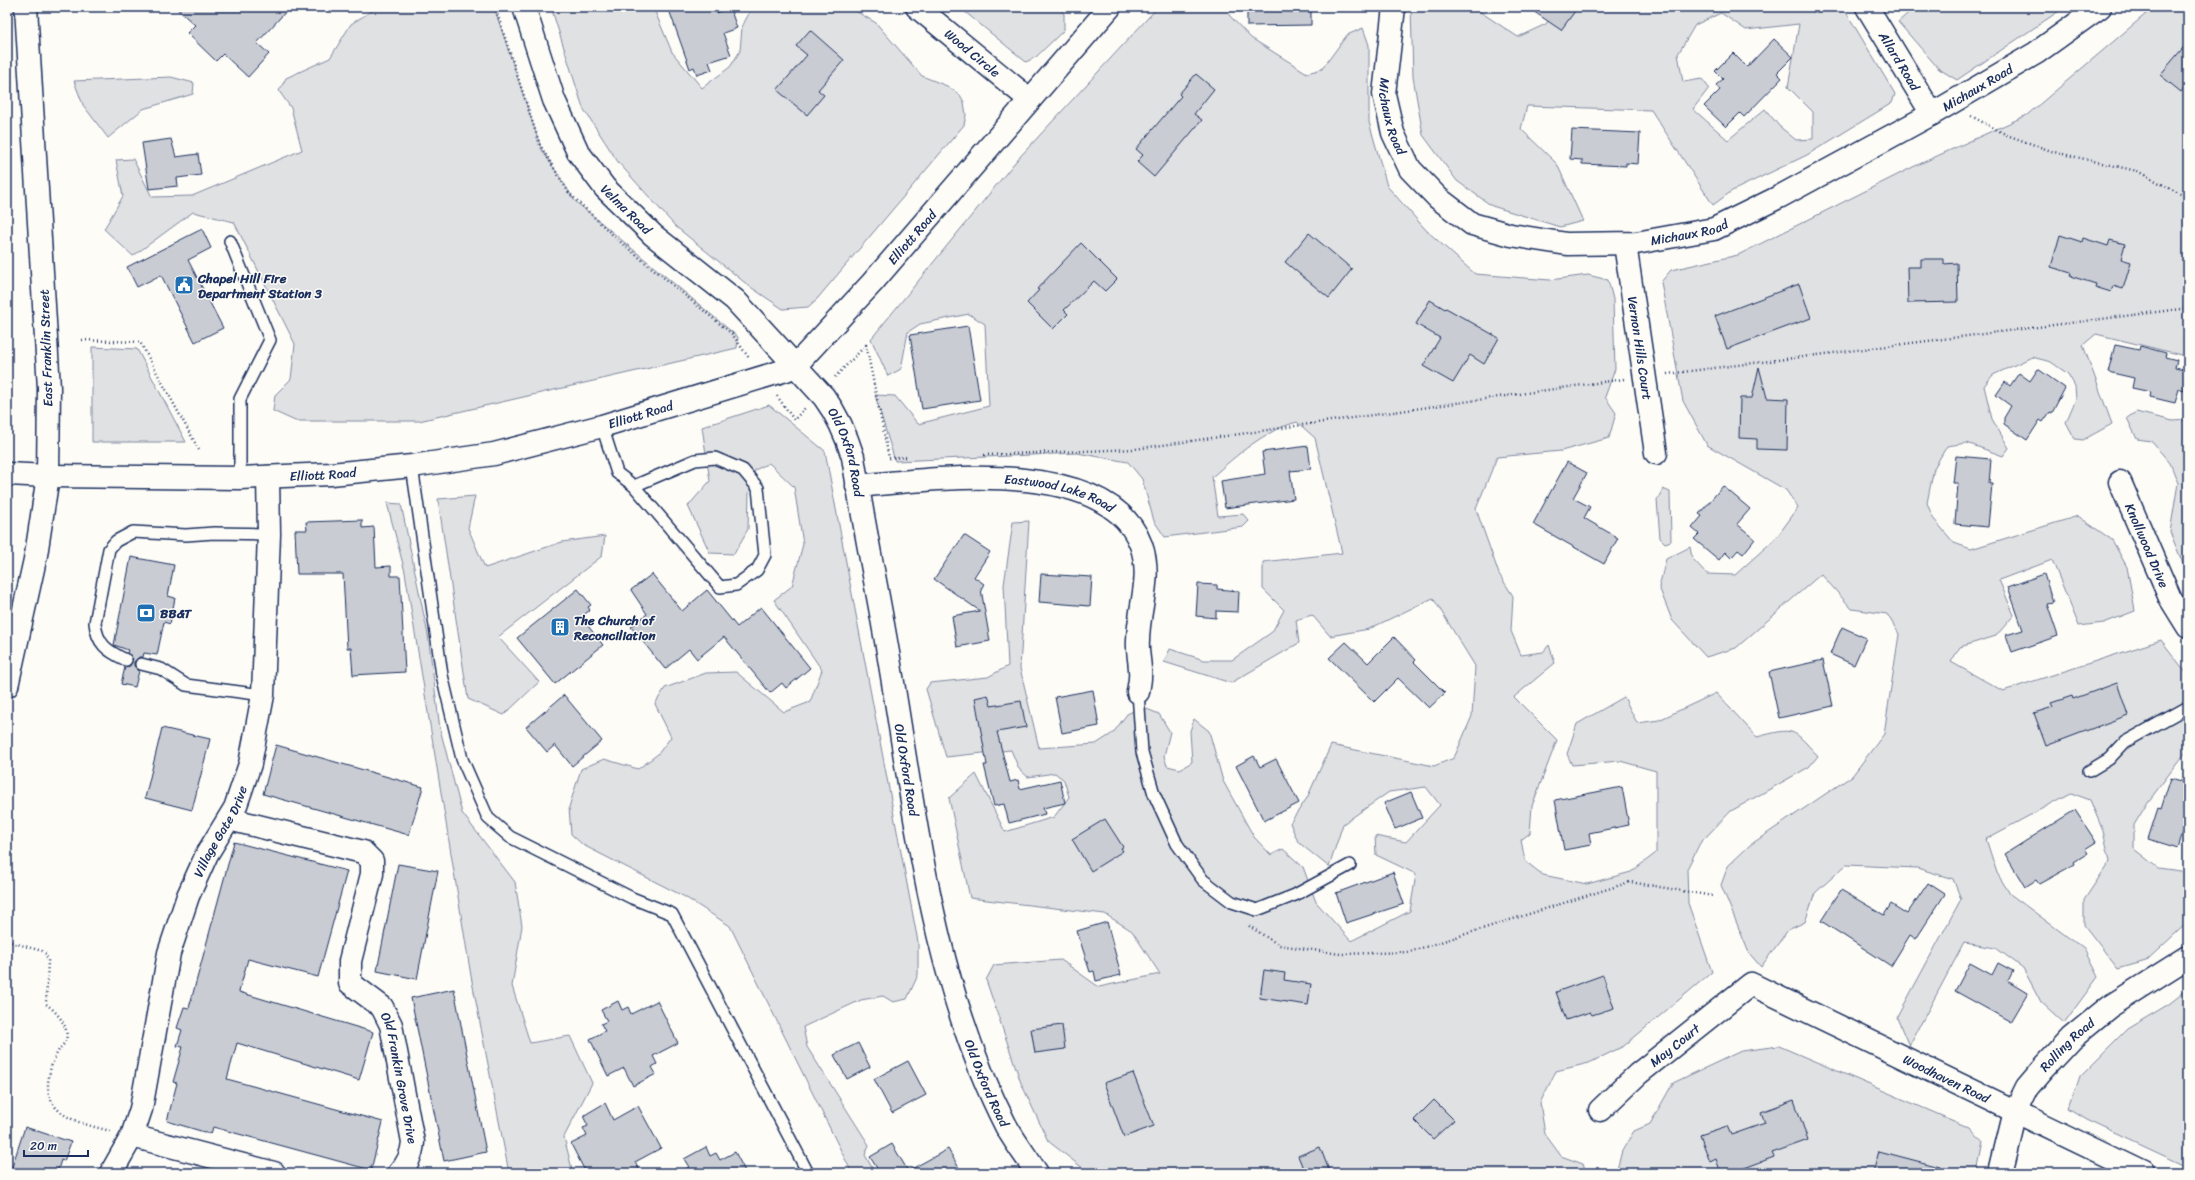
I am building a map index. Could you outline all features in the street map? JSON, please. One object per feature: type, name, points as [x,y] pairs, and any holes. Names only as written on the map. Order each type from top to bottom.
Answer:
[{"type":"street","name":"East Franklin Street","points":[[7,686],[36,556],[48,476],[49,388],[35,132],[26,7]]},
{"type":"street","name":"Velma Road","points":[[524,7],[554,100],[578,152],[605,188],[653,235],[735,300],[796,365]]},
{"type":"street","name":"Wood Circle","points":[[917,7],[1029,99]]},
{"type":"street","name":"Elliott Road","points":[[7,474],[48,476],[240,478],[331,474],[412,466],[494,454],[602,426],[765,377],[796,365],[872,283],[1029,99],[1110,7]]},
{"type":"street","name":"Michaux Road","points":[[1394,7],[1384,94],[1393,133],[1410,169],[1438,198],[1472,224],[1511,235],[1567,244],[1636,243],[1714,229],[1779,197],[1941,109],[2036,54],[2100,7]]},
{"type":"street","name":"Allard Road","points":[[1867,7],[1941,109]]},
{"type":"street","name":"Vernon Hills Court","points":[[1624,244],[1656,452]]},
{"type":"street","name":"Old Oxford Road","points":[[796,365],[824,397],[836,414],[846,435],[853,456],[857,486],[881,607],[921,856],[946,963],[961,1019],[985,1079],[1007,1127],[1037,1173]]},
{"type":"street","name":"Village Gate Drive","points":[[111,1173],[132,1136],[147,1083],[169,953],[188,896],[208,854],[235,808],[250,764],[263,695],[269,534],[268,477]]},
{"type":"street","name":"Eastwood Lake Road","points":[[857,486],[915,481],[992,479],[1030,481],[1078,489],[1094,496],[1119,512],[1138,539],[1146,567],[1146,578],[1137,642],[1140,672],[1138,692]]},
{"type":"street","name":"Knollwood Drive","points":[[2120,482],[2170,598],[2188,627]]},
{"type":"street","name":"Old Frankin Grove Drive","points":[[229,819],[363,852],[372,861],[372,874],[350,961],[350,982],[382,1007],[391,1025],[413,1142],[412,1153],[405,1167],[399,1173]]},
{"type":"street","name":"Rolling Road","points":[[2000,1173],[2014,1111],[2027,1087],[2071,1038],[2109,1007],[2188,957]]},
{"type":"street","name":"Woodhaven Road","points":[[1751,984],[2143,1173]]},
{"type":"street","name":"May Court","points":[[1600,1110],[1638,1074],[1751,984]]},
{"type":"street","points":[[132,1136],[274,1173]]},
{"type":"lane","points":[[230,241],[270,340],[240,399],[240,478]]},
{"type":"lane","points":[[602,426],[617,473],[634,486],[720,587],[736,585],[757,570],[765,555],[758,488],[743,470],[715,458],[695,460],[634,486]]},
{"type":"lane","points":[[412,466],[442,675],[462,759],[488,818],[510,837],[632,898],[672,914],[808,1173]]},
{"type":"lane","points":[[126,660],[111,653],[96,635],[95,622],[109,549],[116,541],[133,532],[186,535],[214,533],[269,534]]},
{"type":"lane","points":[[141,664],[161,669],[186,685],[263,695]]},
{"type":"lane","points":[[1138,692],[1142,752],[1154,794],[1177,844],[1203,880],[1232,902],[1256,910],[1295,895],[1350,865]]},
{"type":"lane","points":[[2089,771],[2109,759],[2124,742],[2188,707]]},
{"type":"path","points":[[495,7],[540,145],[569,193],[618,239],[732,334],[754,364]]},
{"type":"path","points":[[1941,109],[2054,152],[2137,171],[2188,198]]},
{"type":"path","points":[[1661,375],[2188,308]]},
{"type":"path","points":[[82,340],[140,342],[199,450]]},
{"type":"path","points":[[830,382],[866,345],[889,458],[913,457]]},
{"type":"path","points":[[976,455],[1135,449],[1631,378]]},
{"type":"path","points":[[776,395],[794,420],[809,404]]},
{"type":"path","points":[[1243,922],[1279,945],[1340,954],[1409,952],[1630,882],[1713,896]]},
{"type":"path","points":[[7,941],[42,951],[48,961],[46,1004],[53,1009],[61,1020],[66,1031],[66,1040],[59,1049],[51,1068],[49,1088],[52,1103],[58,1111],[67,1118],[132,1136]]},
{"type":"shaded area","points":[[378,7],[494,7],[541,148],[575,201],[738,337],[737,348],[419,421],[295,421],[273,411],[275,395],[291,379],[295,344],[234,222],[193,212],[133,256],[104,229],[123,196],[116,160],[133,159],[152,197],[192,196],[302,150],[291,108],[279,91],[286,78],[330,58],[351,24]]},
{"type":"shaded area","points":[[551,7],[653,7],[672,52],[702,88],[730,67],[740,51],[742,27],[752,7],[849,7],[876,23],[922,76],[947,86],[960,95],[964,102],[966,115],[964,125],[817,299],[808,307],[783,309],[749,286],[675,226],[618,162],[583,108]]},
{"type":"shaded area","points":[[959,7],[1059,7],[1064,14],[1064,30],[1036,57],[1026,62]]},
{"type":"shaded area","points":[[1158,7],[1230,7],[1229,15],[1251,38],[1307,73],[1322,69],[1347,35],[1363,28],[1369,45],[1369,122],[1387,186],[1426,230],[1475,274],[1550,280],[1588,275],[1608,280],[1613,299],[1615,369],[1605,397],[1616,413],[1609,438],[1561,451],[1497,457],[1476,509],[1499,574],[1513,596],[1511,631],[1521,655],[1543,652],[1549,645],[1555,663],[1514,697],[1557,740],[1532,806],[1530,833],[1521,840],[1525,861],[1543,875],[1587,884],[1631,872],[1656,853],[1656,771],[1620,761],[1572,765],[1567,754],[1577,724],[1624,697],[1637,723],[1659,720],[1716,693],[1757,737],[1786,731],[1792,732],[1803,740],[1818,756],[1809,767],[1731,811],[1700,843],[1687,869],[1688,903],[1712,972],[1624,1046],[1589,1063],[1556,1071],[1540,1103],[1545,1134],[1561,1156],[1583,1164],[1587,1173],[1089,1173],[1048,1141],[1021,1083],[986,980],[994,965],[1061,960],[1099,987],[1160,974],[1132,931],[1105,914],[970,898],[949,798],[976,774],[1005,832],[1054,817],[1069,797],[1064,780],[1055,773],[1028,777],[1019,769],[1011,750],[946,757],[926,689],[930,683],[988,677],[1008,666],[1004,585],[1013,522],[1029,521],[1020,668],[1039,748],[1096,744],[1113,733],[1127,714],[1142,707],[1159,714],[1170,732],[1164,756],[1167,766],[1180,769],[1192,762],[1190,731],[1194,719],[1209,731],[1223,781],[1254,837],[1271,855],[1283,849],[1303,867],[1316,902],[1351,941],[1410,911],[1416,874],[1376,855],[1375,836],[1406,842],[1440,805],[1426,787],[1389,792],[1343,824],[1329,867],[1298,842],[1290,823],[1307,798],[1331,745],[1434,766],[1454,758],[1472,716],[1475,666],[1433,598],[1369,629],[1330,636],[1312,615],[1296,620],[1299,643],[1231,683],[1164,662],[1170,649],[1204,660],[1232,660],[1272,632],[1284,610],[1263,589],[1263,562],[1342,553],[1315,438],[1297,422],[1262,437],[1212,477],[1218,516],[1243,514],[1249,521],[1243,527],[1165,537],[1154,521],[1142,479],[1128,462],[1077,453],[895,461],[875,395],[895,396],[918,424],[989,406],[985,324],[969,314],[920,324],[908,332],[901,369],[888,376],[871,339],[1016,161]]},
{"type":"shaded area","points":[[1411,7],[1473,7],[1518,37],[1546,24],[1557,7],[1843,7],[1895,94],[1892,103],[1807,155],[1732,191],[1713,205],[1651,110],[1527,106],[1521,129],[1557,164],[1583,221],[1560,227],[1492,206],[1457,181],[1423,135],[1413,77]],"holes":[[[1721,13],[1746,30],[1799,24],[1788,87],[1813,112],[1813,139],[1796,140],[1779,126],[1765,109],[1728,140],[1693,109],[1709,88],[1702,79],[1683,82],[1678,54],[1695,25]]]},
{"type":"shaded area","points":[[1915,7],[2065,7],[1957,80],[1939,69],[1898,22]]},
{"type":"shaded area","points":[[2154,7],[2188,7],[2188,364],[2182,355],[2096,334],[2083,345],[2112,424],[2083,440],[2075,439],[2066,422],[2076,399],[2075,386],[2068,374],[2051,362],[2032,357],[1993,375],[1984,386],[1992,419],[2009,448],[2003,456],[1967,443],[1947,446],[1934,468],[1927,503],[1933,518],[1954,543],[1971,549],[2078,516],[2112,540],[2127,567],[2135,611],[2104,623],[2079,626],[2052,560],[1999,580],[2014,615],[1996,636],[1960,647],[1951,662],[2003,691],[2161,640],[2188,675],[2188,749],[2148,802],[2134,825],[2134,849],[2158,868],[2188,872],[2188,922],[2146,961],[2118,969],[2084,925],[2084,900],[2110,861],[2103,831],[2090,800],[2071,793],[1986,839],[1997,873],[2010,894],[2084,949],[2098,977],[2064,1023],[2041,1002],[2023,968],[1996,948],[1964,943],[1909,1046],[1897,1018],[1961,899],[1953,879],[1917,868],[1846,865],[1815,893],[1805,922],[1788,930],[1761,967],[1749,953],[1721,885],[1728,866],[1750,845],[1852,776],[1884,734],[1899,634],[1887,614],[1852,609],[1821,574],[1736,648],[1706,657],[1672,620],[1659,587],[1666,559],[1690,547],[1692,558],[1707,574],[1735,575],[1776,538],[1798,508],[1786,490],[1707,445],[1683,401],[1661,282],[1671,270],[1738,255],[1913,167],[2027,115]]},
{"type":"shaded area","points":[[171,77],[194,83],[193,94],[143,109],[108,138],[83,105],[74,81]]},
{"type":"shaded area","points":[[92,347],[137,349],[186,442],[92,442]]},
{"type":"shaded area","points":[[769,405],[825,451],[918,942],[918,975],[907,999],[893,1002],[883,996],[861,1000],[803,1027],[807,1047],[869,1145],[865,1155],[875,1173],[852,1173],[730,926],[685,897],[583,845],[571,834],[569,807],[581,769],[604,759],[638,769],[658,754],[671,737],[655,704],[665,688],[706,673],[736,672],[784,712],[810,702],[822,670],[774,600],[792,586],[803,544],[794,487],[769,463],[755,470],[749,493],[748,529],[734,554],[710,553],[688,506],[710,481],[702,427]]},
{"type":"shaded area","points":[[2136,412],[2173,421],[2188,420],[2188,576],[2170,532],[2178,483],[2170,463],[2151,441],[2137,439],[2127,418]]},
{"type":"shaded area","points":[[1663,489],[1670,492],[1671,541],[1665,543],[1660,538],[1657,500]]},
{"type":"shaded area","points":[[475,496],[468,528],[485,568],[562,542],[605,536],[602,556],[498,637],[539,682],[504,715],[468,699],[438,499]]},
{"type":"shaded area","points":[[387,503],[401,504],[428,635],[440,729],[462,813],[515,882],[522,926],[512,986],[530,1043],[570,1036],[592,1083],[564,1137],[573,1173],[509,1173],[471,976],[405,572]]},
{"type":"shaded area","points":[[2188,989],[2188,1167],[2087,1120],[2069,1109],[2080,1076],[2127,1029],[2169,1004]]},
{"type":"shaded area","points":[[1779,1046],[1970,1128],[1983,1143],[1977,1173],[1616,1173],[1622,1151],[1634,1131],[1650,1124],[1673,1083],[1741,1051]]},
{"type":"building","points":[[175,7],[290,7],[257,43],[269,54],[248,77],[223,54],[216,61],[187,33],[195,25]]},
{"type":"building","points":[[668,7],[714,7],[716,13],[730,8],[737,28],[723,33],[731,55],[709,62],[712,70],[697,75],[694,67],[690,69]]},
{"type":"building","points":[[1247,7],[1311,7],[1311,25],[1247,26]]},
{"type":"building","points":[[1527,7],[1578,7],[1561,30]]},
{"type":"building","points":[[810,30],[844,60],[818,90],[824,95],[807,115],[777,90],[807,55],[796,46]]},
{"type":"building","points":[[1774,39],[1793,57],[1777,73],[1782,78],[1744,117],[1740,113],[1726,127],[1704,106],[1720,90],[1716,85],[1723,79],[1715,71],[1733,53],[1747,67]]},
{"type":"building","points":[[2188,42],[2188,84],[2181,92],[2160,75]]},
{"type":"building","points":[[1196,74],[1214,89],[1194,114],[1202,120],[1154,177],[1137,162],[1143,155],[1136,149],[1181,96],[1179,94]]},
{"type":"building","points":[[1572,130],[1640,133],[1638,164],[1626,163],[1626,166],[1582,164],[1582,160],[1570,159]]},
{"type":"building","points":[[171,139],[176,157],[198,154],[201,175],[177,178],[178,186],[149,189],[142,143]]},
{"type":"building","name":"Chapel Hill Fire Department Station 3","points":[[202,229],[211,248],[188,260],[223,328],[195,342],[161,275],[137,287],[127,267]]},
{"type":"building","points":[[1309,233],[1352,269],[1329,298],[1285,262]]},
{"type":"building","points":[[2060,235],[2082,242],[2083,238],[2108,246],[2110,240],[2125,244],[2121,259],[2131,262],[2123,289],[2113,286],[2111,292],[2095,287],[2096,284],[2070,276],[2071,273],[2051,267]]},
{"type":"building","points":[[1081,243],[1117,279],[1105,291],[1094,281],[1064,310],[1068,314],[1053,329],[1027,303],[1039,290],[1037,289]]},
{"type":"building","points":[[1921,259],[1944,259],[1944,264],[1957,263],[1958,302],[1908,303],[1907,267],[1921,267]]},
{"type":"building","points":[[1799,284],[1811,318],[1727,349],[1715,316]]},
{"type":"building","points":[[1430,300],[1499,338],[1484,364],[1470,355],[1453,383],[1423,366],[1440,338],[1416,324]]},
{"type":"building","points":[[968,326],[980,400],[922,409],[910,335]]},
{"type":"building","points":[[2115,345],[2139,350],[2140,346],[2166,353],[2165,357],[2177,360],[2175,367],[2188,370],[2184,390],[2179,389],[2175,403],[2150,397],[2151,392],[2132,388],[2134,378],[2108,372]]},
{"type":"building","points":[[1759,367],[1767,398],[1788,399],[1787,450],[1757,449],[1757,439],[1739,438],[1740,398],[1752,398]]},
{"type":"building","points":[[2038,369],[2065,388],[2052,413],[2050,412],[2043,422],[2040,420],[2027,440],[2004,424],[2004,418],[2011,406],[1996,395],[2005,382],[2010,386],[2019,373],[2030,381]]},
{"type":"building","points":[[1308,446],[1311,469],[1290,471],[1294,499],[1225,508],[1221,481],[1265,474],[1262,452]]},
{"type":"building","points":[[1956,456],[1991,459],[1989,484],[1992,484],[1988,527],[1955,524],[1958,483],[1953,483]]},
{"type":"building","points":[[1567,462],[1587,473],[1573,498],[1590,507],[1584,518],[1618,538],[1604,564],[1533,524]]},
{"type":"building","points":[[1723,486],[1750,509],[1737,524],[1755,539],[1743,554],[1738,550],[1731,558],[1725,552],[1719,560],[1694,539],[1699,534],[1692,528],[1702,516],[1699,514]]},
{"type":"building","points":[[362,520],[362,528],[374,527],[376,567],[391,566],[391,576],[400,576],[405,672],[353,675],[351,648],[347,648],[343,574],[297,574],[295,530],[307,530],[306,522]]},
{"type":"building","points":[[964,535],[990,552],[974,577],[984,584],[981,589],[990,641],[957,647],[952,616],[980,611],[934,579]]},
{"type":"building","name":"BB&T","points":[[131,557],[174,565],[168,596],[175,598],[170,624],[164,622],[157,655],[144,653],[143,657],[139,657],[134,662],[134,666],[139,671],[135,687],[121,684],[125,667],[130,666],[133,659],[127,653],[128,650],[114,645]]},
{"type":"building","points":[[652,574],[682,611],[707,590],[737,627],[761,607],[810,668],[786,688],[782,683],[770,693],[724,637],[697,659],[689,649],[665,669],[631,627],[647,614],[631,590]]},
{"type":"building","points":[[1041,574],[1092,577],[1090,606],[1039,602]]},
{"type":"building","points":[[2044,574],[2053,603],[2047,604],[2058,636],[2012,652],[2006,635],[2023,630],[2008,587]]},
{"type":"building","points":[[1198,584],[1217,585],[1217,589],[1239,591],[1238,612],[1216,611],[1216,618],[1196,616]]},
{"type":"building","name":"The Church of Reconciliation","points":[[578,589],[591,605],[588,607],[590,610],[581,617],[603,645],[555,684],[517,638]]},
{"type":"building","points":[[1842,627],[1866,638],[1854,665],[1830,654]]},
{"type":"building","points":[[1394,637],[1416,660],[1414,662],[1445,693],[1429,708],[1398,678],[1374,702],[1329,658],[1346,642],[1368,663]]},
{"type":"building","points":[[1823,660],[1833,706],[1779,718],[1769,672]]},
{"type":"building","points":[[2117,683],[2128,715],[2046,746],[2034,713],[2053,707],[2051,703],[2072,696],[2073,699]]},
{"type":"building","points":[[1093,690],[1099,726],[1062,733],[1055,697]]},
{"type":"building","points":[[564,695],[602,741],[572,766],[555,745],[547,752],[526,727]]},
{"type":"building","points":[[988,695],[991,706],[1021,701],[1026,727],[997,732],[1010,782],[1018,780],[1020,789],[1060,780],[1065,803],[1043,808],[1045,814],[1009,823],[1004,804],[994,806],[984,765],[987,765],[975,698]]},
{"type":"building","points":[[162,728],[210,739],[192,810],[145,798]]},
{"type":"building","points":[[276,745],[423,787],[409,835],[263,794]]},
{"type":"building","points":[[1254,756],[1260,767],[1276,759],[1299,803],[1264,821],[1236,766]]},
{"type":"building","points":[[2171,778],[2188,783],[2188,816],[2178,848],[2148,839],[2158,808],[2161,809]]},
{"type":"building","points":[[1622,787],[1629,825],[1589,833],[1591,845],[1564,850],[1555,800]]},
{"type":"building","points":[[1411,792],[1422,818],[1395,829],[1384,803]]},
{"type":"building","points":[[2075,810],[2096,842],[2085,849],[2088,853],[2074,862],[2075,864],[2039,884],[2036,880],[2025,887],[2005,854]]},
{"type":"building","points":[[1105,819],[1123,847],[1121,848],[1123,851],[1091,871],[1072,839]]},
{"type":"building","points":[[234,842],[347,871],[318,977],[248,959],[239,992],[373,1032],[359,1080],[237,1043],[227,1079],[383,1122],[371,1170],[213,1127],[211,1134],[167,1121],[177,1083],[173,1082],[183,1047],[177,1046],[182,1030],[177,1028],[184,1007],[189,1008]]},
{"type":"building","points":[[398,864],[438,871],[417,979],[377,971]]},
{"type":"building","points":[[1393,872],[1404,904],[1346,923],[1336,893]]},
{"type":"building","points":[[1928,883],[1945,894],[1916,939],[1910,935],[1891,966],[1821,921],[1841,890],[1884,915],[1891,904],[1907,914]]},
{"type":"building","points":[[1107,922],[1121,975],[1096,981],[1094,971],[1090,972],[1077,931]]},
{"type":"building","points":[[1970,963],[1992,975],[1998,963],[2013,971],[2008,981],[2028,993],[2011,1022],[1955,991]]},
{"type":"building","points":[[1264,970],[1285,973],[1284,980],[1311,984],[1308,1005],[1260,998]]},
{"type":"building","points":[[1603,975],[1614,1008],[1592,1015],[1590,1012],[1566,1020],[1556,992]]},
{"type":"building","points":[[454,989],[486,1152],[444,1161],[411,998]]},
{"type":"building","points":[[618,1001],[622,1010],[628,1007],[631,1014],[657,1001],[678,1043],[653,1056],[657,1064],[652,1067],[656,1074],[633,1086],[624,1068],[608,1076],[590,1039],[605,1031],[601,1024],[607,1021],[601,1010]]},
{"type":"building","points":[[1062,1025],[1065,1049],[1035,1053],[1031,1029]]},
{"type":"building","points":[[858,1043],[870,1067],[847,1079],[834,1055]]},
{"type":"building","points":[[908,1061],[926,1095],[892,1113],[874,1079]]},
{"type":"building","points":[[1133,1073],[1154,1126],[1124,1137],[1104,1083]]},
{"type":"building","points":[[1434,1100],[1454,1120],[1433,1139],[1414,1120]]},
{"type":"building","points":[[1794,1100],[1808,1140],[1772,1153],[1774,1157],[1731,1173],[1721,1173],[1716,1159],[1710,1162],[1700,1135],[1727,1126],[1731,1135],[1765,1123],[1761,1112]]},
{"type":"building","points":[[605,1103],[613,1120],[638,1106],[661,1148],[635,1162],[641,1173],[586,1173],[571,1144],[587,1136],[583,1128],[588,1126],[583,1116]]},
{"type":"building","points":[[25,1127],[71,1142],[64,1161],[61,1160],[57,1173],[10,1173]]},
{"type":"building","points":[[892,1144],[908,1171],[948,1149],[962,1173],[880,1173],[870,1157]]},
{"type":"building","points":[[706,1147],[710,1156],[716,1153],[720,1160],[735,1152],[746,1173],[679,1173],[689,1167],[684,1159]]},
{"type":"building","points":[[1320,1147],[1330,1173],[1305,1173],[1298,1156]]},
{"type":"building","points":[[1879,1151],[1940,1167],[1940,1173],[1873,1173]]},
{"type":"place","name":"Chapel Hill Fire Department Station 3","points":[[184,285]]},
{"type":"place","name":"BB&T","points":[[146,613]]},
{"type":"place","name":"The Church of Reconciliation","points":[[560,627]]}]
